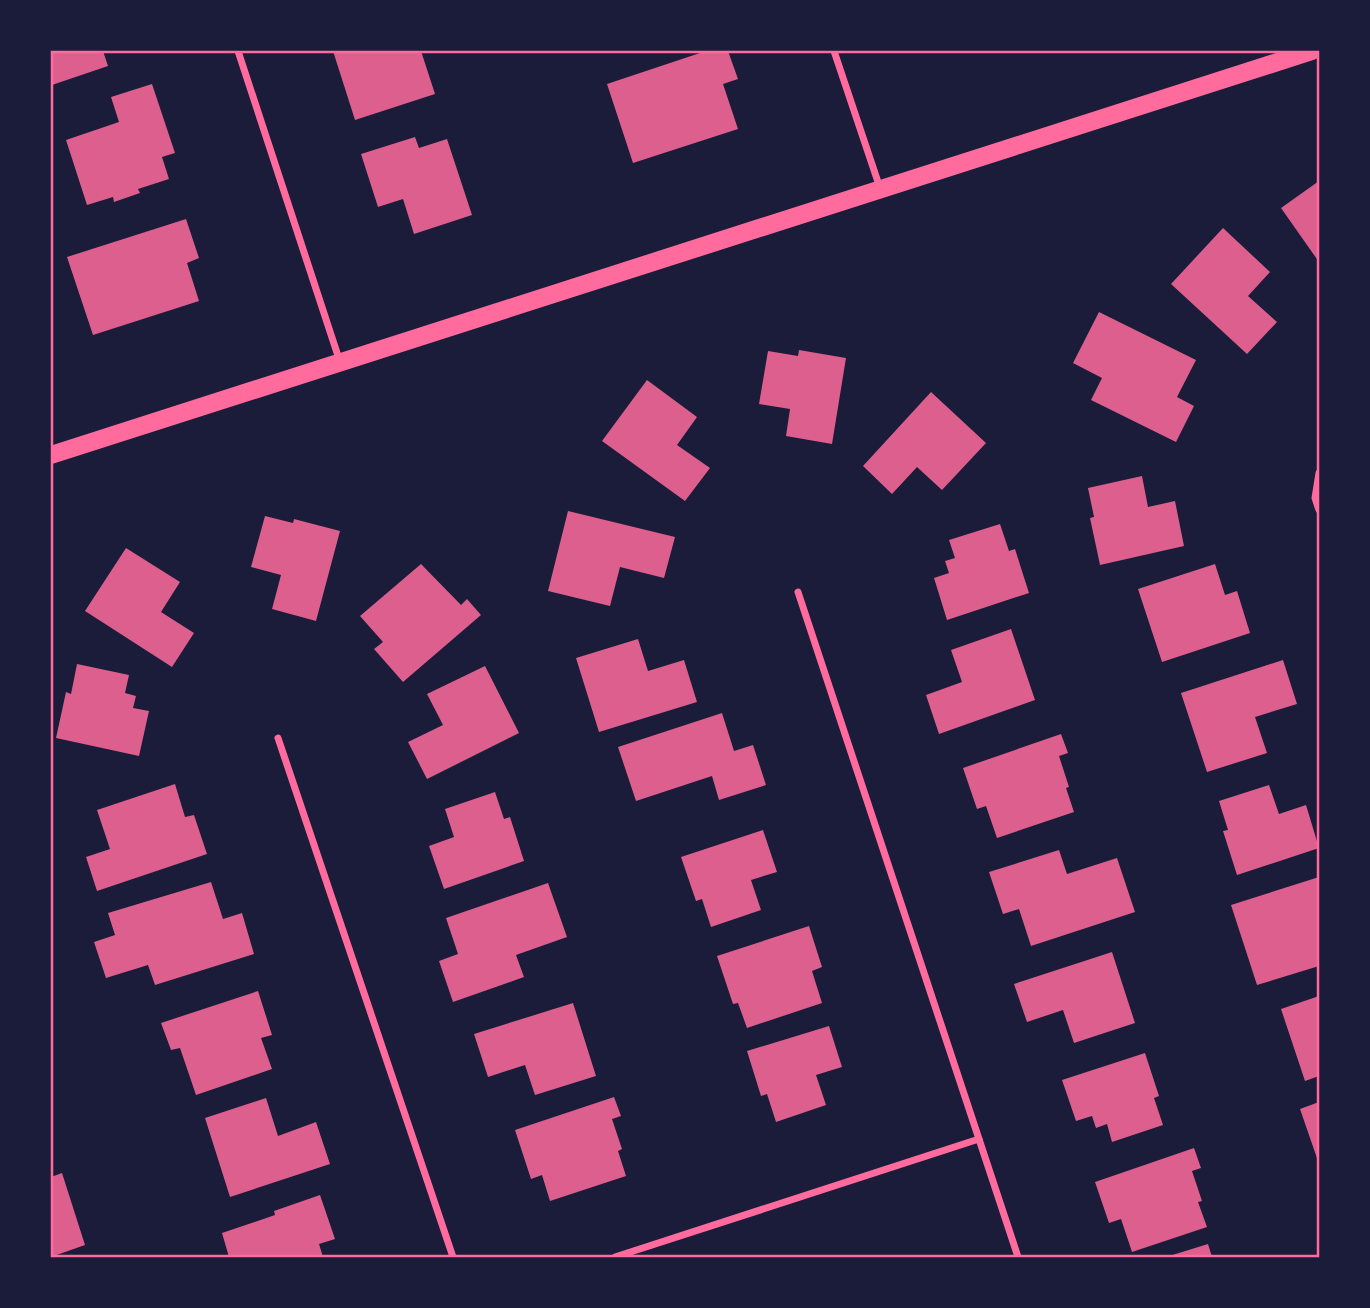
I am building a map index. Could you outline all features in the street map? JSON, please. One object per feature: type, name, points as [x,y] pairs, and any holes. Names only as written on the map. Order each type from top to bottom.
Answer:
[{"type":"main road","points":[[51,455],[1312,51]]},
{"type":"street","points":[[238,51],[340,362]]},
{"type":"street","points":[[834,51],[880,189]]},
{"type":"street","points":[[1319,473],[1315,498],[1319,510]]},
{"type":"street","points":[[798,592],[1018,1257]]},
{"type":"street","points":[[278,738],[453,1257]]},
{"type":"street","points":[[615,1257],[979,1139]]},
{"type":"building","points":[[51,51],[103,51],[108,66],[52,85]]},
{"type":"building","points":[[333,51],[421,51],[435,94],[355,120]]},
{"type":"building","points":[[706,51],[728,51],[738,79],[723,84],[738,129],[633,163],[607,84]]},
{"type":"building","points":[[152,84],[175,153],[162,157],[169,179],[138,189],[140,193],[114,202],[113,197],[87,205],[66,140],[119,122],[111,97]]},
{"type":"building","points":[[415,137],[419,148],[447,139],[472,215],[414,234],[403,199],[378,207],[361,154]]},
{"type":"building","points":[[1319,181],[1319,262],[1281,208]]},
{"type":"building","points":[[186,219],[199,258],[187,263],[199,301],[93,335],[67,257]]},
{"type":"building","points":[[1223,228],[1270,272],[1248,296],[1277,322],[1247,354],[1171,284]]},
{"type":"building","points":[[1099,312],[1196,360],[1177,397],[1194,406],[1176,442],[1091,400],[1102,378],[1073,363]]},
{"type":"building","points":[[799,350],[846,358],[832,444],[786,436],[790,409],[759,404],[768,351],[798,356]]},
{"type":"building","points":[[647,380],[697,417],[677,445],[710,468],[685,501],[602,441]]},
{"type":"building","points":[[931,392],[986,443],[942,490],[917,467],[892,494],[863,466]]},
{"type":"building","points":[[1142,476],[1148,507],[1175,501],[1184,546],[1100,565],[1090,518],[1094,517],[1088,488]]},
{"type":"building","points":[[568,511],[675,537],[664,578],[620,567],[610,606],[548,591]]},
{"type":"building","points":[[265,516],[293,523],[294,519],[340,531],[316,621],[272,609],[281,575],[251,567]]},
{"type":"building","points":[[1000,524],[1009,551],[1015,549],[1029,593],[947,620],[934,578],[949,573],[945,561],[955,558],[949,540]]},
{"type":"building","points":[[126,548],[180,582],[161,612],[194,633],[172,667],[85,611]]},
{"type":"building","points":[[421,564],[461,605],[467,599],[481,615],[403,682],[374,649],[383,642],[360,616]]},
{"type":"building","points":[[1215,564],[1225,595],[1237,591],[1250,633],[1162,662],[1138,589]]},
{"type":"building","points":[[1011,629],[1035,700],[939,734],[926,695],[962,682],[951,650]]},
{"type":"building","points":[[638,639],[648,671],[684,660],[697,702],[599,732],[576,658]]},
{"type":"building","points":[[1283,660],[1297,704],[1255,717],[1267,753],[1207,772],[1181,693]]},
{"type":"building","points":[[77,664],[129,675],[125,693],[136,696],[133,708],[149,711],[139,756],[56,738],[66,692],[71,694]]},
{"type":"building","points":[[485,666],[519,733],[427,779],[408,742],[443,725],[427,694]]},
{"type":"building","points":[[722,713],[734,751],[753,745],[766,785],[719,800],[712,776],[636,801],[618,747]]},
{"type":"building","points":[[1061,734],[1068,753],[1059,756],[1074,812],[997,838],[986,806],[977,809],[963,768]]},
{"type":"building","points":[[175,784],[185,817],[194,815],[207,854],[97,891],[86,857],[110,849],[97,810]]},
{"type":"building","points":[[1269,785],[1279,814],[1306,805],[1319,848],[1237,875],[1223,831],[1228,830],[1219,801]]},
{"type":"building","points":[[495,792],[504,819],[510,817],[524,861],[444,889],[429,846],[454,837],[445,809]]},
{"type":"building","points":[[763,830],[777,872],[751,880],[761,910],[711,927],[702,899],[696,901],[681,857]]},
{"type":"building","points":[[1059,850],[1067,874],[1117,858],[1135,912],[1031,946],[1019,909],[1003,914],[989,872]]},
{"type":"building","points":[[1319,877],[1319,966],[1257,985],[1231,905]]},
{"type":"building","points":[[211,882],[223,919],[242,913],[254,954],[155,985],[148,965],[106,978],[94,942],[115,935],[108,913]]},
{"type":"building","points":[[548,883],[567,937],[516,955],[524,977],[453,1002],[439,961],[458,954],[446,918]]},
{"type":"building","points":[[809,926],[822,967],[812,971],[822,1003],[747,1028],[738,1003],[733,1004],[717,956]]},
{"type":"building","points":[[1112,952],[1135,1023],[1074,1043],[1063,1010],[1027,1022],[1014,984]]},
{"type":"building","points":[[258,991],[272,1035],[261,1038],[272,1069],[196,1095],[180,1048],[171,1050],[161,1023]]},
{"type":"building","points":[[1319,996],[1319,1076],[1305,1081],[1281,1009]]},
{"type":"building","points":[[573,1003],[596,1076],[535,1095],[525,1065],[488,1077],[474,1034]]},
{"type":"building","points":[[829,1026],[842,1067],[816,1075],[826,1105],[776,1122],[767,1094],[761,1096],[747,1051]]},
{"type":"building","points":[[1145,1053],[1159,1096],[1154,1098],[1163,1125],[1112,1142],[1107,1124],[1096,1128],[1092,1116],[1076,1121],[1062,1080]]},
{"type":"building","points":[[614,1097],[621,1116],[612,1119],[622,1149],[618,1151],[626,1176],[550,1201],[542,1175],[531,1179],[515,1130]]},
{"type":"building","points":[[266,1098],[278,1136],[316,1122],[330,1164],[230,1197],[205,1118]]},
{"type":"building","points":[[1319,1102],[1319,1164],[1300,1109]]},
{"type":"building","points":[[1194,1148],[1201,1168],[1192,1171],[1202,1201],[1198,1202],[1207,1227],[1132,1252],[1121,1219],[1109,1223],[1095,1182]]},
{"type":"building","points":[[62,1173],[85,1245],[51,1257],[51,1177]]},
{"type":"building","points":[[320,1195],[335,1239],[319,1244],[323,1257],[229,1257],[222,1233],[275,1215],[274,1211]]},
{"type":"building","points":[[1208,1244],[1212,1257],[1166,1257]]}]
